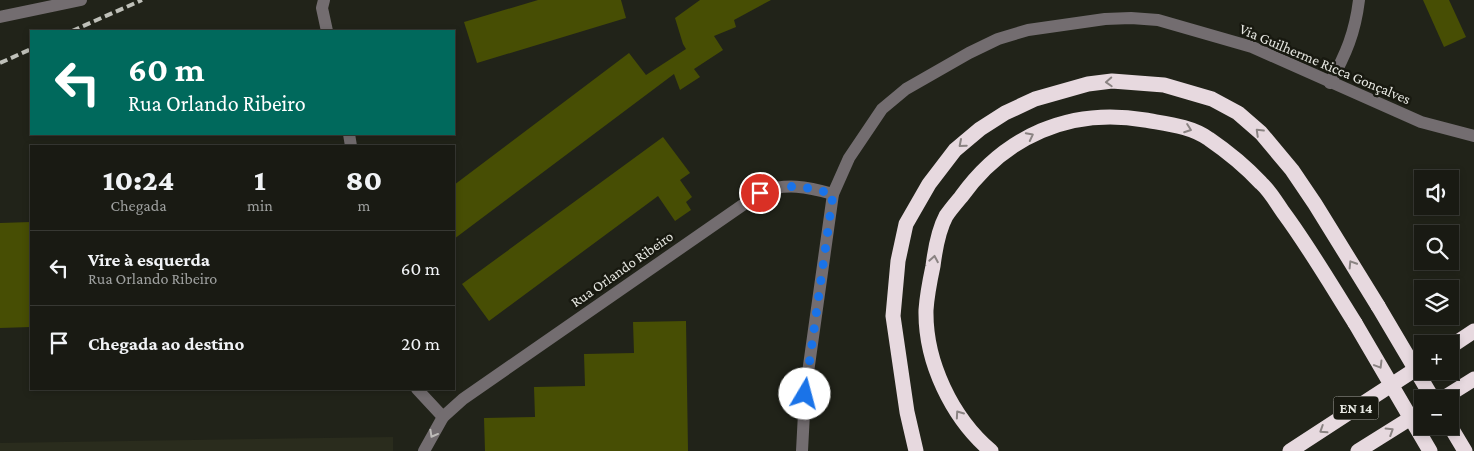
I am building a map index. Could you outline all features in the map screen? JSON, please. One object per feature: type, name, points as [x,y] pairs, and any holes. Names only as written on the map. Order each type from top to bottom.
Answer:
[{"type":"highway","points":[[916,451],[907,412],[893,316],[898,261],[906,224],[929,184],[955,150],[980,129],[1005,113],[1035,99],[1088,84],[1112,81],[1164,85],[1212,99],[1238,113],[1261,133],[1292,170],[1315,204],[1428,390]]},
{"type":"highway","points":[[991,451],[982,444],[957,413],[941,381],[929,348],[926,310],[936,245],[946,217],[973,180],[993,160],[1012,145],[1043,130],[1073,120],[1103,116],[1135,118],[1184,127],[1208,138],[1262,184],[1297,232],[1355,323],[1430,451]]},
{"type":"highway","points":[[1459,341],[1474,331]]},
{"type":"highway","name":"EN 14","points":[[1290,451],[1414,370]]},
{"type":"highway","points":[[1456,390],[1474,379]]},
{"type":"highway","name":"EN 14","points":[[1358,451],[1414,416]]},
{"type":"highway","points":[[1455,435],[1465,451]]},
{"type":"street","points":[[0,18],[81,0]]},
{"type":"street","points":[[324,0],[322,8],[327,30]]},
{"type":"street","points":[[1330,82],[1344,57],[1355,29],[1359,0]]},
{"type":"street","name":"Via Guilherme Ricca Gonçalves","points":[[802,451],[805,394],[833,194],[849,158],[882,109],[906,89],[968,53],[998,39],[1028,30],[1105,19],[1158,20],[1252,47],[1421,122],[1474,136]]},
{"type":"street","name":"Rua Orlando Ribeiro","points":[[424,451],[443,417],[463,399],[760,193],[772,188],[787,186],[811,188],[833,194]]},
{"type":"street","points":[[418,390],[443,417]]},
{"type":"shaded area","points":[[393,437],[393,451],[0,451],[0,443]]},
{"type":"building","points":[[538,0],[621,0],[626,18],[477,63],[464,22]]},
{"type":"building","points":[[700,0],[771,0],[734,20],[736,27],[714,36],[723,50],[694,69],[700,77],[680,90],[674,74],[455,238],[455,184],[629,53],[646,75],[686,49],[675,18]]},
{"type":"building","points":[[1423,0],[1449,0],[1466,37],[1444,47]]},
{"type":"building","points":[[663,137],[690,173],[680,180],[692,197],[686,202],[691,210],[675,221],[658,196],[489,321],[462,284]]},
{"type":"building","points":[[30,222],[30,327],[0,328],[0,223]]},
{"type":"building","points":[[686,321],[688,451],[485,451],[484,418],[535,417],[534,387],[585,386],[584,354],[634,353],[633,322]]},
{"type":"railway","points":[[74,30],[142,0]]},
{"type":"railway","points":[[0,63],[30,49]]},
{"type":"route","points":[[760,193],[772,188],[787,186],[811,188],[833,194],[825,263],[805,394]]}]
